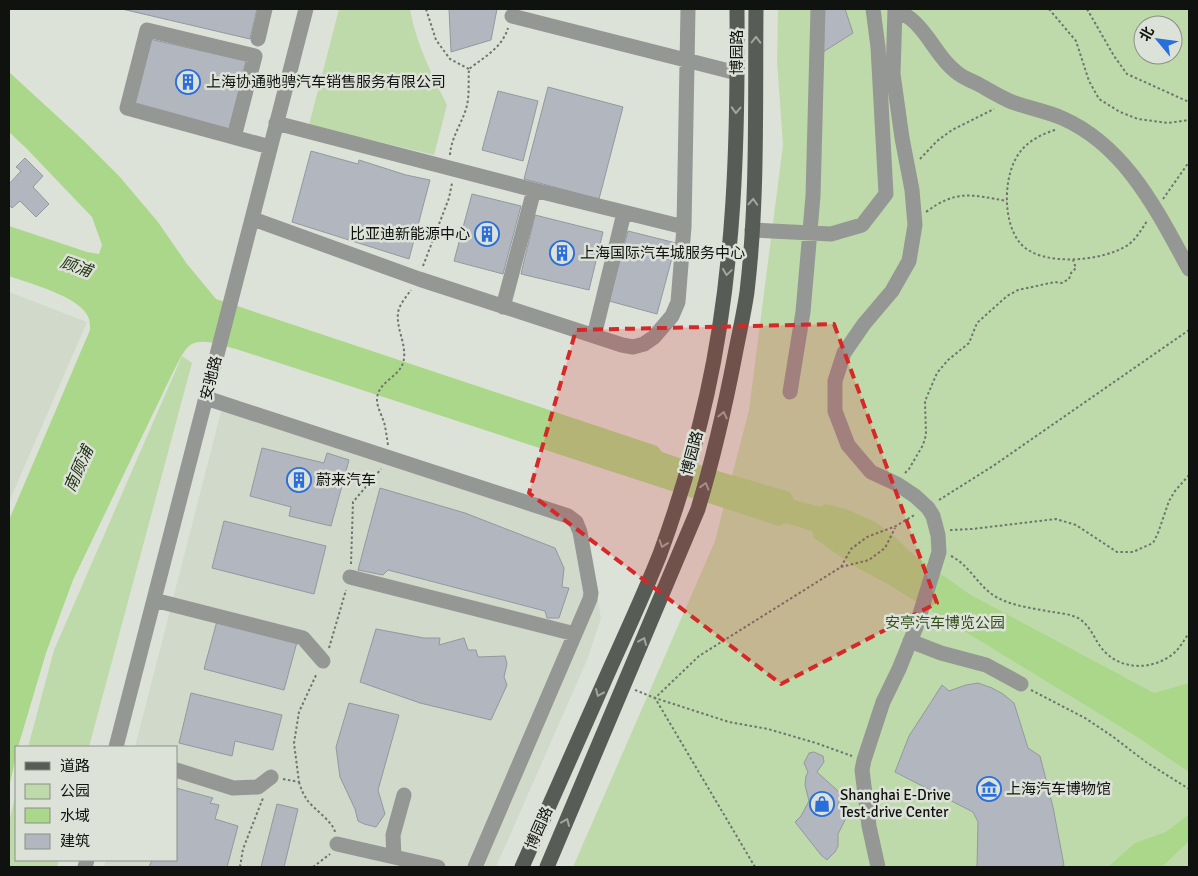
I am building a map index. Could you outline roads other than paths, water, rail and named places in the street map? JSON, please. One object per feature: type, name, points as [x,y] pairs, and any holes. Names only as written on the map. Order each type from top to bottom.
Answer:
[{"type":"main road","name":"博园路","points":[[522,867],[659,554],[679,498],[707,396],[717,348],[730,252],[737,73],[737,9]]},
{"type":"main road","name":"博园路","points":[[547,867],[698,509],[712,462],[728,391],[746,294],[754,181],[756,9]]},
{"type":"street","points":[[258,39],[265,9]]},
{"type":"street","name":"安驰路","points":[[116,746],[306,9]]},
{"type":"street","points":[[253,218],[419,279],[503,307],[622,345],[633,347],[644,344],[654,337],[672,316],[678,302],[684,227],[688,9]]},
{"type":"street","points":[[790,392],[802,312],[813,196],[818,9]]},
{"type":"street","points":[[752,230],[831,234],[862,225],[886,194],[878,47],[873,9]]},
{"type":"street","points":[[895,9],[912,20],[939,56],[955,72],[1012,102],[1055,115],[1075,125],[1093,136],[1115,155],[1134,175],[1156,209],[1189,268]]},
{"type":"street","points":[[878,867],[869,826],[862,770],[883,702],[900,669],[939,556],[938,535],[933,516],[928,508],[915,496],[871,472],[848,445],[836,411],[835,381],[844,352],[864,324],[892,291],[908,261],[915,225],[912,190],[893,74],[895,9]]},
{"type":"street","points":[[512,16],[737,73]]},
{"type":"street","points":[[234,137],[254,56],[147,30],[127,108],[270,147]]},
{"type":"street","points":[[276,123],[684,227]]},
{"type":"street","points":[[503,307],[534,190]]},
{"type":"street","points":[[594,336],[624,213]]},
{"type":"street","points":[[206,398],[568,516],[576,522],[580,532],[591,593],[475,867]]},
{"type":"street","points":[[350,577],[575,634]]},
{"type":"street","points":[[154,600],[303,638],[323,661]]},
{"type":"street","points":[[913,634],[941,652],[986,665],[1021,684]]},
{"type":"street","points":[[178,771],[233,788],[258,787],[271,777]]},
{"type":"street","points":[[394,857],[393,835],[404,795]]},
{"type":"street","points":[[337,844],[438,867]]},
{"type":"water","points":[[9,72],[119,176],[158,222],[187,264],[216,299],[657,446],[662,452],[721,472],[790,492],[794,500],[820,507],[826,504],[846,509],[875,522],[894,536],[910,552],[969,594],[1154,693],[1189,683],[1189,772],[1134,735],[886,583],[854,566],[814,538],[812,531],[786,523],[779,526],[236,349],[199,342],[189,346],[179,361],[73,580],[46,653],[18,746],[15,746],[15,761],[9,788],[9,520],[90,330],[90,323],[85,311],[77,304],[54,292],[9,276],[9,226],[87,252],[99,254],[102,245],[92,217],[9,132]]},
{"type":"water","points":[[1189,814],[1189,841],[1162,867],[1108,867],[1135,843],[1166,832]]},
{"type":"place","name":"上海协通驰骋汽车销售服务有限公司","points":[[188,82]]},
{"type":"place","name":"比亚迪新能源中心","points":[[487,234]]},
{"type":"place","name":"上海国际汽车城服务中心","points":[[562,253]]},
{"type":"place","name":"蔚来汽车","points":[[299,480]]},
{"type":"place","name":"上海汽车博物馆","points":[[989,789]]},
{"type":"place","name":"Shanghai E-Drive Test-drive Center","points":[[822,804]]},
{"type":"water label","name":"顾浦","points":[[76,267]]},
{"type":"water label","name":"南顾浦","points":[[79,469]]},
{"type":"park label","name":"安亭汽车博览公园","points":[[945,623]]}]
